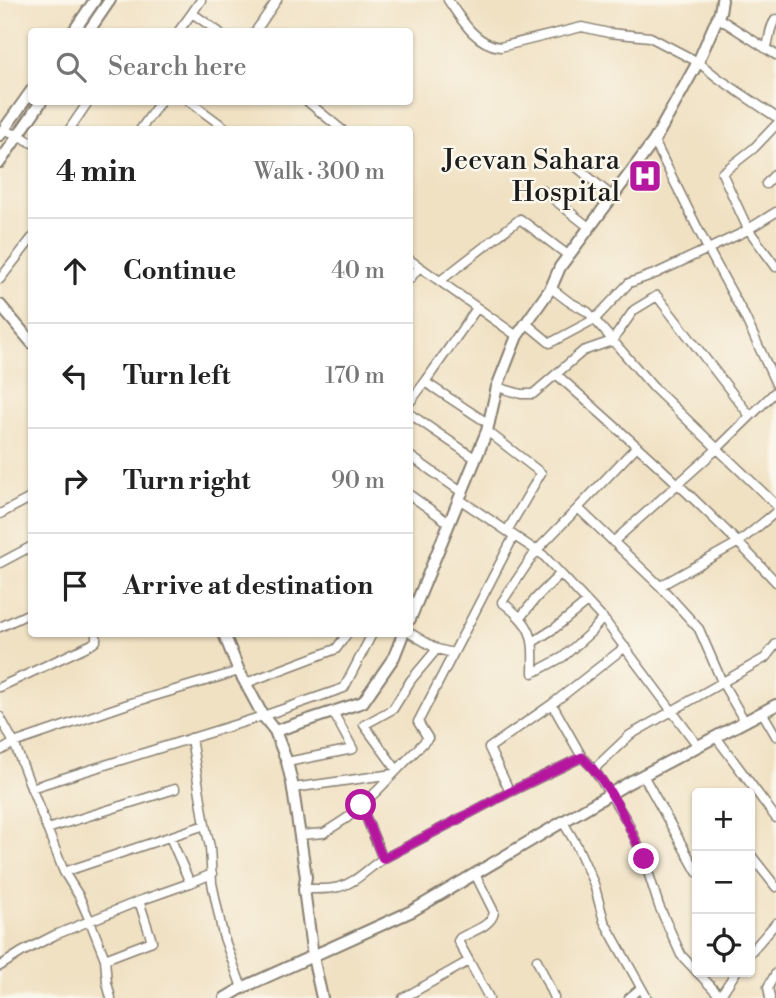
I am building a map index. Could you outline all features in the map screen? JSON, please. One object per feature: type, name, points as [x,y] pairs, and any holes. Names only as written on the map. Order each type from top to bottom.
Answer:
[{"type":"street","points":[[76,27],[95,0]]},
{"type":"street","points":[[91,28],[110,0]]},
{"type":"street","points":[[181,28],[201,0]]},
{"type":"street","points":[[258,28],[277,0]]},
{"type":"street","points":[[448,0],[468,29],[491,46],[500,47],[582,27],[650,37],[698,62],[776,117]]},
{"type":"street","points":[[413,612],[476,459],[488,427],[497,387],[517,337],[551,288],[561,267],[654,141],[698,62],[720,12],[722,0]]},
{"type":"street","points":[[192,13],[213,28]]},
{"type":"street","points":[[766,49],[776,19]]},
{"type":"street","points":[[723,21],[776,55]]},
{"type":"street","points":[[28,96],[1,133],[19,135],[28,141]]},
{"type":"street","points":[[0,162],[39,105]]},
{"type":"street","points":[[72,126],[86,105]]},
{"type":"street","points":[[143,126],[158,105]]},
{"type":"street","points":[[194,105],[223,126]]},
{"type":"street","points":[[312,105],[337,126]]},
{"type":"street","points":[[776,125],[754,148],[722,173],[748,229],[776,267]]},
{"type":"street","points":[[654,141],[745,317],[776,384]]},
{"type":"street","points":[[574,165],[612,196]]},
{"type":"street","points":[[766,184],[776,173]]},
{"type":"street","points":[[542,190],[590,228]]},
{"type":"street","points":[[527,324],[550,343],[595,319],[629,284],[708,249],[776,212]]},
{"type":"street","points":[[440,281],[520,219],[569,256]]},
{"type":"street","points":[[0,279],[28,243]]},
{"type":"street","points":[[413,262],[517,337]]},
{"type":"street","points":[[413,275],[419,267]]},
{"type":"street","points":[[551,288],[588,312],[653,387],[776,505]]},
{"type":"street","points":[[497,387],[521,394],[533,394],[583,351],[612,341],[634,310],[657,296],[750,415]]},
{"type":"street","points":[[0,306],[28,337]]},
{"type":"street","points":[[413,398],[477,308]]},
{"type":"street","points":[[556,374],[678,484],[738,541],[776,582]]},
{"type":"street","points":[[300,835],[324,833],[347,818],[428,738],[418,722],[541,473],[488,427],[425,382]]},
{"type":"street","points":[[613,542],[717,449],[776,391]]},
{"type":"street","points":[[413,416],[476,459]]},
{"type":"street","points":[[603,618],[563,657],[533,673],[533,642],[530,629],[502,602],[536,551],[637,446]]},
{"type":"street","points":[[413,458],[536,551],[560,574],[603,618],[698,746]]},
{"type":"street","points":[[413,497],[449,523]]},
{"type":"street","points":[[0,514],[28,499]]},
{"type":"street","points":[[578,509],[660,586],[699,629],[722,682],[745,722]]},
{"type":"street","points":[[660,586],[738,541],[776,512]]},
{"type":"street","points":[[0,563],[28,548]]},
{"type":"street","points":[[520,618],[560,574]]},
{"type":"street","points":[[533,642],[587,602]]},
{"type":"street","points":[[0,627],[28,614]]},
{"type":"street","points":[[413,635],[437,649],[453,653]]},
{"type":"street","points":[[0,687],[92,644],[96,637]]},
{"type":"street","points":[[225,637],[239,671],[263,716],[275,731],[287,762],[306,877],[304,889],[313,957],[322,998]]},
{"type":"street","points":[[246,683],[336,649],[345,637]]},
{"type":"street","points":[[31,788],[344,688],[370,637]]},
{"type":"street","points":[[275,731],[363,702],[394,657],[402,637]]},
{"type":"street","points":[[594,769],[630,735],[765,658],[776,644]]},
{"type":"street","points":[[510,792],[489,748],[552,704],[625,647]]},
{"type":"street","points":[[395,773],[363,725],[393,709],[411,680],[437,649]]},
{"type":"street","points":[[0,751],[15,743],[131,703],[239,671]]},
{"type":"street","points":[[552,704],[582,757],[594,769],[627,821],[681,956],[719,997],[733,977]]},
{"type":"street","points":[[225,998],[412,911],[643,775],[776,705]]},
{"type":"street","points":[[287,762],[353,749],[333,712]]},
{"type":"street","points":[[762,712],[776,736]]},
{"type":"street","points":[[0,717],[15,743],[64,872],[90,921],[105,959],[111,998]]},
{"type":"street","points":[[716,737],[776,818]]},
{"type":"street","points":[[191,738],[223,934],[242,988]]},
{"type":"street","points":[[304,889],[340,887],[383,859],[582,757]]},
{"type":"street","points":[[293,788],[395,773]]},
{"type":"street","points":[[643,775],[692,863]]},
{"type":"street","points":[[47,828],[175,789]]},
{"type":"street","points":[[361,805],[383,859]]},
{"type":"street","points":[[563,822],[594,884],[604,921],[647,998]]},
{"type":"street","points":[[64,872],[205,825]]},
{"type":"street","points":[[170,837],[190,883]]},
{"type":"street","points":[[755,860],[776,887]]},
{"type":"street","points":[[1,965],[44,940],[212,874]]},
{"type":"street","points":[[475,874],[494,917],[458,940],[489,998]]},
{"type":"street","points":[[105,959],[152,941],[139,901]]},
{"type":"street","points":[[755,944],[776,923]]},
{"type":"street","points":[[537,960],[554,998]]},
{"type":"street","points":[[403,998],[469,961]]},
{"type":"street","points":[[770,998],[768,987],[776,973]]},
{"type":"street","points":[[629,998],[642,988]]},
{"type":"place","name":"Jeevan Sahara Hospital","points":[[645,176]]},
{"type":"route","points":[[361,805],[383,859],[582,757],[594,769],[627,821],[644,859]]}]
